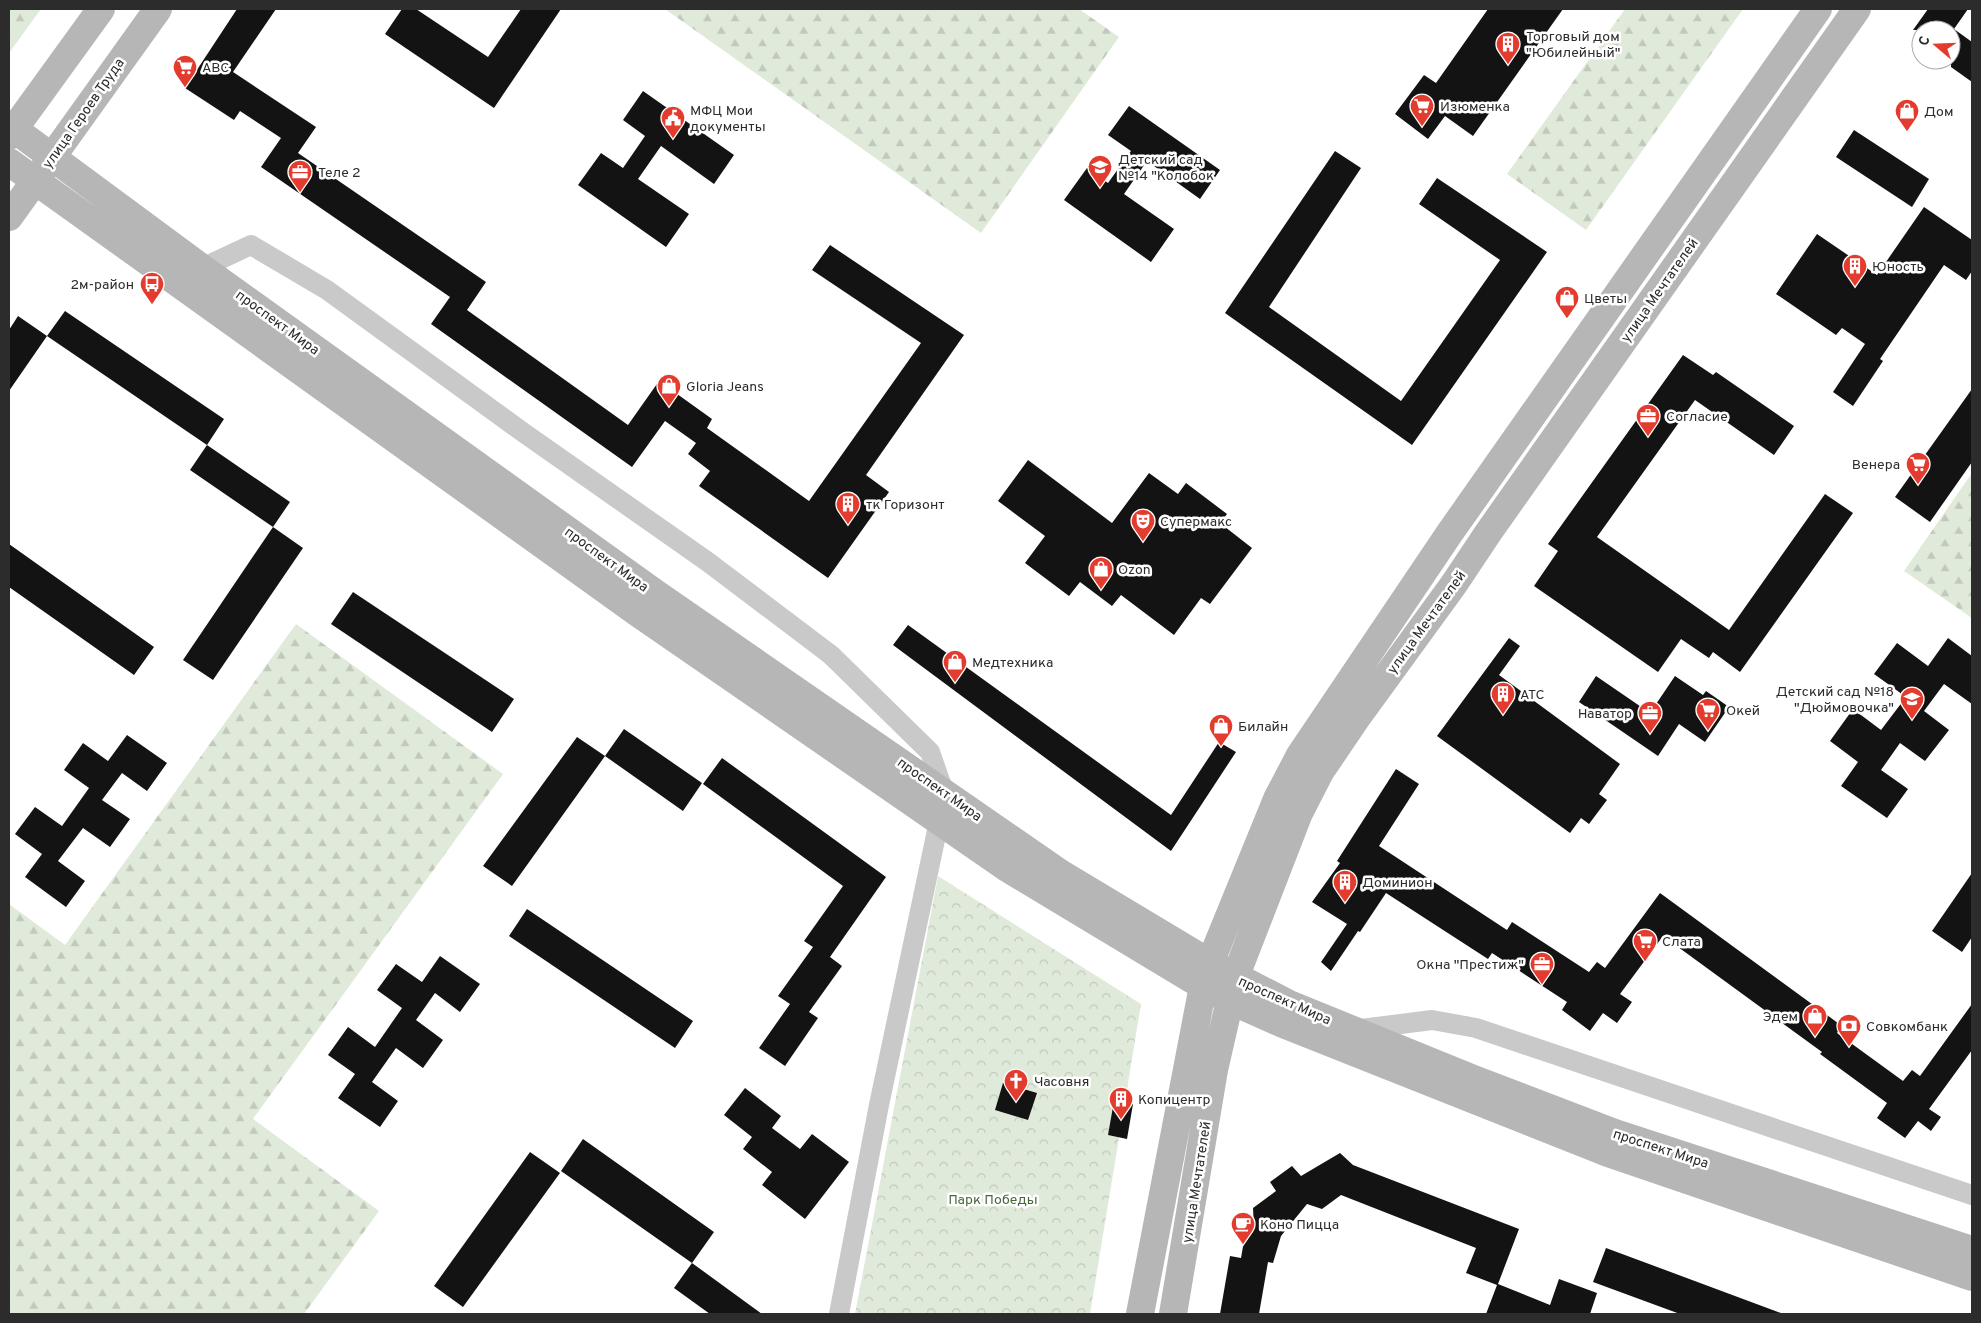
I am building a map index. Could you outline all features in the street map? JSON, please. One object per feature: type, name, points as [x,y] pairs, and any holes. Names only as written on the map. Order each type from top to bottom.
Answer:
[{"type":"street","points":[[12,132],[101,9]]},
{"type":"street","name":"улица Героев Труда","points":[[9,217],[158,9]]},
{"type":"street","name":"улица Мечтателей","points":[[1140,1314],[1207,975],[1277,799],[1300,755],[1449,534],[1818,9]]},
{"type":"street","name":"улица Мечтателей","points":[[1174,1314],[1214,1070],[1232,989],[1298,813],[1320,772],[1857,9]]},
{"type":"street","name":"проспект Мира","points":[[12,132],[53,156],[202,268],[655,593],[1207,975]]},
{"type":"street","name":"проспект Мира","points":[[9,162],[638,613],[1007,868],[1232,989],[1283,1024],[1608,1153],[1972,1277]]},
{"type":"street","points":[[202,268],[251,245],[327,290],[524,433],[708,562],[831,655],[930,752],[944,792]]},
{"type":"street","points":[[839,1314],[879,1105],[939,821]]},
{"type":"street","name":"проспект Мира","points":[[1232,989],[1289,1004],[1606,1130],[1972,1250]]},
{"type":"street","points":[[1353,1030],[1432,1020],[1476,1028],[1972,1195]]},
{"type":"green space","points":[[9,9],[41,9],[9,53]]},
{"type":"green space","points":[[665,9],[1079,9],[1119,37],[981,233]]},
{"type":"green space","points":[[1625,9],[1743,9],[1586,230],[1507,174]]},
{"type":"green space","points":[[1972,473],[1972,618],[1904,571]]},
{"type":"green space","points":[[296,624],[503,774],[253,1119],[379,1211],[304,1314],[9,1314],[9,904],[65,945]]},
{"type":"green space","name":"Парк Победы","points":[[938,876],[1141,1004],[1090,1314],[855,1314]]},
{"type":"building","points":[[237,9],[276,9],[233,72],[316,127],[298,153],[486,282],[467,310],[628,425],[659,381],[712,419],[707,428],[809,501],[921,343],[812,270],[830,245],[964,335],[866,475],[889,492],[828,578],[699,486],[710,471],[688,454],[696,443],[665,421],[632,467],[431,324],[450,297],[261,167],[281,138],[240,111],[234,120],[185,88]]},
{"type":"building","points":[[402,9],[416,9],[488,57],[521,9],[561,9],[494,108],[385,34]]},
{"type":"building","points":[[1488,9],[1563,9],[1473,136],[1445,116],[1428,139],[1395,114],[1424,75],[1436,83]]},
{"type":"building","points":[[1928,9],[1968,9],[1960,20],[1920,20]]},
{"type":"building","points":[[1961,34],[1972,42],[1972,82],[1955,70],[1961,70]]},
{"type":"building","points":[[643,91],[734,155],[714,184],[661,146],[638,179],[689,214],[666,247],[578,185],[601,153],[623,168],[645,136],[623,120]]},
{"type":"building","name":"Детский сад №14 \"Колобок","points":[[1129,106],[1220,170],[1200,199],[1147,161],[1124,194],[1174,229],[1151,262],[1064,200],[1087,168],[1108,183],[1131,151],[1108,135]]},
{"type":"building","points":[[1854,130],[1929,179],[1912,207],[1836,157]]},
{"type":"building","points":[[1335,151],[1361,168],[1269,307],[1401,401],[1500,260],[1419,204],[1437,178],[1547,252],[1412,445],[1225,313]]},
{"type":"building","name":"Юность","points":[[1924,207],[1972,240],[1972,271],[1966,280],[1944,265],[1880,359],[1883,361],[1853,406],[1833,392],[1865,344],[1842,328],[1836,335],[1776,294],[1817,234],[1877,275]]},
{"type":"building","points":[[65,311],[224,419],[207,445],[47,336]]},
{"type":"building","points":[[18,316],[47,336],[9,391],[9,330]]},
{"type":"building","points":[[1683,355],[1713,375],[1716,372],[1794,426],[1774,455],[1695,400],[1597,537],[1729,630],[1825,494],[1853,513],[1740,672],[1713,652],[1709,658],[1681,639],[1658,672],[1534,586],[1558,551],[1548,544]]},
{"type":"building","points":[[1972,389],[1972,462],[1930,522],[1895,497]]},
{"type":"building","points":[[207,445],[290,502],[273,527],[190,470]]},
{"type":"building","name":"Супермакс","points":[[1028,460],[1112,523],[1149,473],[1178,494],[1186,483],[1227,514],[1220,523],[1252,548],[1210,604],[1201,598],[1174,635],[1121,595],[1112,606],[1080,582],[1069,596],[1025,563],[1045,536],[998,501]]},
{"type":"building","points":[[273,527],[303,548],[213,680],[183,660]]},
{"type":"building","points":[[9,544],[154,647],[134,675],[9,587]]},
{"type":"building","points":[[353,592],[514,699],[492,732],[331,624]]},
{"type":"building","points":[[908,625],[1171,815],[1219,742],[1236,752],[1171,851],[893,645]]},
{"type":"building","name":"АТС","points":[[1509,638],[1520,646],[1499,675],[1620,764],[1599,794],[1607,800],[1589,824],[1581,818],[1570,833],[1437,736]]},
{"type":"building","name":"Детский сад №18 \"Дюймовочка\"","points":[[1948,638],[1972,656],[1972,704],[1944,684],[1924,711],[1949,730],[1925,761],[1900,743],[1881,770],[1908,789],[1887,818],[1841,786],[1858,762],[1830,741],[1853,709],[1881,730],[1906,697],[1874,674],[1897,643],[1928,666]]},
{"type":"building","name":"Наватор","points":[[1596,676],[1650,713],[1675,676],[1703,695],[1706,691],[1729,707],[1705,742],[1679,724],[1658,756],[1579,702]]},
{"type":"building","points":[[624,729],[702,783],[683,811],[605,756]]},
{"type":"building","points":[[127,735],[167,763],[147,791],[122,773],[102,800],[130,819],[110,847],[83,828],[58,861],[85,881],[66,907],[25,877],[42,854],[15,834],[35,807],[62,826],[89,788],[64,770],[83,743],[108,761]]},
{"type":"building","points":[[577,737],[605,756],[512,886],[483,866]]},
{"type":"building","points":[[722,758],[886,877],[830,957],[842,966],[809,1012],[818,1018],[785,1066],[759,1048],[790,1004],[778,996],[813,947],[804,941],[843,886],[703,784]]},
{"type":"building","points":[[1396,769],[1419,784],[1379,846],[1507,930],[1512,922],[1589,972],[1597,962],[1605,968],[1660,893],[1842,1026],[1837,1033],[1903,1081],[1912,1070],[1920,1076],[1972,1004],[1972,1050],[1929,1109],[1941,1117],[1931,1131],[1918,1121],[1905,1138],[1877,1118],[1887,1103],[1820,1054],[1822,1052],[1663,936],[1620,994],[1632,1002],[1617,1023],[1603,1013],[1590,1031],[1562,1010],[1567,1002],[1492,953],[1488,959],[1386,893],[1331,971],[1321,962],[1347,924],[1312,902],[1340,863],[1337,861]]},
{"type":"building","points":[[1972,873],[1972,937],[1962,952],[1932,931]]},
{"type":"building","points":[[527,909],[693,1021],[675,1048],[509,936]]},
{"type":"building","points":[[440,956],[480,984],[460,1012],[435,993],[416,1020],[443,1040],[423,1068],[396,1048],[372,1082],[398,1101],[380,1127],[338,1098],[355,1074],[328,1055],[348,1027],[375,1047],[402,1008],[377,990],[396,964],[422,982]]},
{"type":"building","name":"Часовня","points":[[1003,1083],[1037,1093],[1028,1120],[995,1110]]},
{"type":"building","points":[[745,1088],[781,1116],[772,1128],[800,1149],[812,1134],[849,1162],[805,1219],[762,1185],[772,1172],[743,1149],[752,1137],[724,1115]]},
{"type":"building","name":"Копицентр","points":[[1114,1101],[1133,1104],[1127,1139],[1108,1135]]},
{"type":"building","points":[[583,1139],[714,1232],[692,1263],[561,1171]]},
{"type":"building","points":[[530,1152],[560,1173],[463,1307],[434,1286]]},
{"type":"building","points":[[1340,1153],[1353,1165],[1519,1229],[1498,1284],[1550,1305],[1559,1279],[1597,1293],[1590,1314],[1486,1314],[1497,1285],[1466,1273],[1476,1248],[1341,1195],[1322,1209],[1307,1204],[1281,1236],[1273,1263],[1268,1262],[1259,1314],[1220,1314],[1230,1256],[1241,1258],[1246,1229],[1254,1228],[1253,1208],[1276,1191],[1270,1182],[1292,1166],[1301,1176]]},
{"type":"building","points":[[1606,1248],[1781,1314],[1680,1314],[1593,1282]]},
{"type":"building","points":[[692,1263],[762,1314],[710,1314],[674,1288]]},
{"type":"place","name":"Торговый дом \"Юбилейный\"","points":[[1508,65]]},
{"type":"place","name":"АВС","points":[[185,88]]},
{"type":"place","name":"Изюменка","points":[[1422,127]]},
{"type":"place","name":"Дом","points":[[1907,132]]},
{"type":"place","name":"МФЦ Мои документы","points":[[673,139]]},
{"type":"place","name":"Детский сад №14 \"Колобок","points":[[1100,188]]},
{"type":"place","name":"Теле 2","points":[[300,193]]},
{"type":"place","name":"Юность","points":[[1855,287]]},
{"type":"place","name":"2м-район","points":[[152,305]]},
{"type":"place","name":"Цветы","points":[[1567,319]]},
{"type":"place","name":"Gloria Jeans","points":[[669,407]]},
{"type":"place","name":"Согласие","points":[[1648,437]]},
{"type":"place","name":"Венера","points":[[1918,485]]},
{"type":"place","name":"тк Горизонт","points":[[848,525]]},
{"type":"place","name":"Супермакс","points":[[1143,542]]},
{"type":"place","name":"Ozon","points":[[1101,590]]},
{"type":"place","name":"Медтехника","points":[[955,683]]},
{"type":"place","name":"АТС","points":[[1503,715]]},
{"type":"place","name":"Детский сад №18 \"Дюймовочка\"","points":[[1912,720]]},
{"type":"place","name":"Окей","points":[[1708,731]]},
{"type":"place","name":"Наватор","points":[[1650,734]]},
{"type":"place","name":"Билайн","points":[[1221,747]]},
{"type":"place","name":"Доминион","points":[[1345,903]]},
{"type":"place","name":"Слата","points":[[1645,962]]},
{"type":"place","name":"Окна \"Престиж\"","points":[[1542,985]]},
{"type":"place","name":"Эдем","points":[[1815,1037]]},
{"type":"place","name":"Совкомбанк","points":[[1849,1047]]},
{"type":"place","name":"Часовня","points":[[1016,1102]]},
{"type":"place","name":"Копицентр","points":[[1121,1120]]},
{"type":"place","name":"Коно Пицца","points":[[1243,1245]]}]
